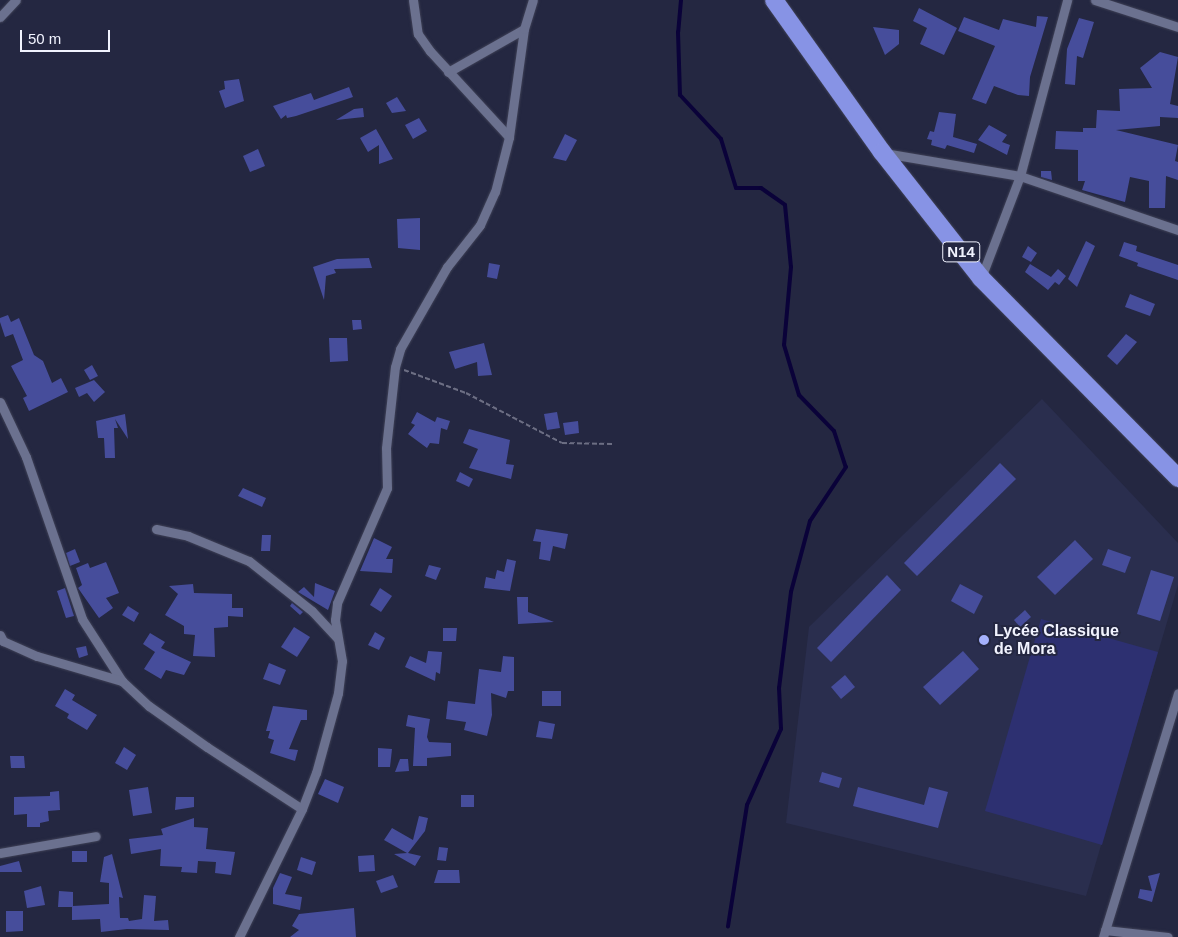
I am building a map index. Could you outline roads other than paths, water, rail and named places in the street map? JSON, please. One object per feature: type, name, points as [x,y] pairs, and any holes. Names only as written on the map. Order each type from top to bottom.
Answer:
[{"type":"highway","name":"N14","points":[[774,0],[882,152],[981,278],[1178,478]]},
{"type":"street","points":[[0,17],[16,0]]},
{"type":"street","points":[[413,0],[418,34],[448,72],[509,137]]},
{"type":"street","points":[[239,937],[302,808],[316,773],[338,693],[342,661],[335,620],[341,590],[387,488],[386,448],[395,367],[400,349],[447,267],[480,225],[495,192],[509,137],[524,29],[533,0]]},
{"type":"street","points":[[981,278],[1020,176],[1066,0]]},
{"type":"street","points":[[1095,0],[1178,27]]},
{"type":"street","points":[[448,72],[524,29]]},
{"type":"street","points":[[882,152],[1020,176],[1178,230]]},
{"type":"street","points":[[0,402],[26,457],[82,619],[122,681],[149,706],[207,747],[302,808]]},
{"type":"street","points":[[156,529],[188,536],[249,561],[312,611],[338,640]]},
{"type":"street","points":[[0,635],[3,641],[37,656],[122,681]]},
{"type":"street","points":[[1168,937],[1104,933],[1178,693]]},
{"type":"street","points":[[0,853],[96,836]]},
{"type":"waterway","points":[[681,0],[678,32],[680,95],[721,139],[736,188],[761,188],[785,205],[791,267],[784,345],[799,395],[834,431],[846,467],[810,521],[791,592],[779,688],[781,729],[747,805],[728,927]]},
{"type":"place","name":"Lycée Classique de Mora","points":[[984,640]]}]
